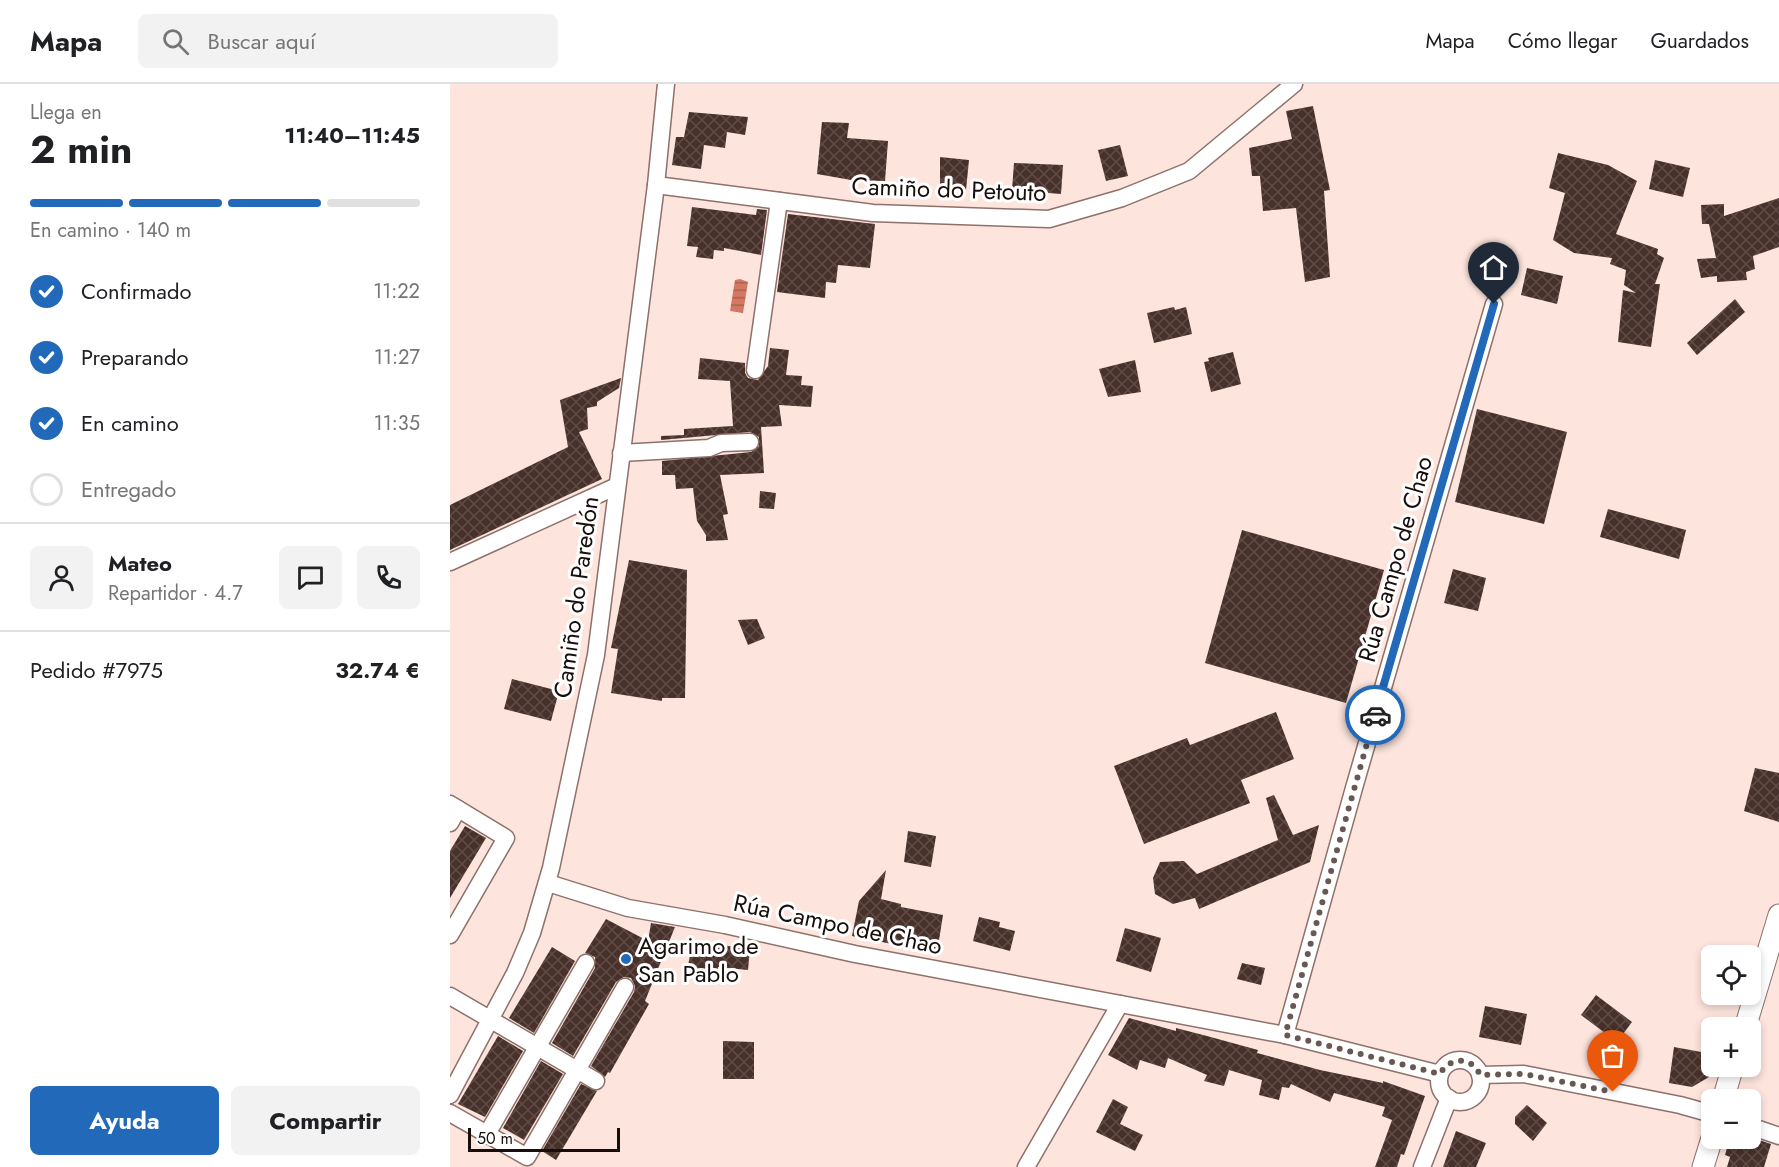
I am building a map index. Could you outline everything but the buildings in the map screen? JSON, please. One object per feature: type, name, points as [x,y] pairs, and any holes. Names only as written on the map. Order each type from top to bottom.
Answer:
[{"type":"street","name":"Camiño do Paredón","points":[[450,1095],[532,933],[548,883],[596,655],[656,184],[666,84]]},
{"type":"street","name":"Camiño do Petouto","points":[[656,184],[873,213],[1049,219],[1122,198],[1189,171],[1294,84]]},
{"type":"street","points":[[755,370],[779,201]]},
{"type":"street","name":"Rúa Campo de Chao","points":[[1285,1035],[1494,304]]},
{"type":"street","points":[[621,453],[709,448],[721,443],[750,442]]},
{"type":"street","points":[[450,562],[617,486]]},
{"type":"street","points":[[450,935],[507,838],[453,812]]},
{"type":"street","name":"Rúa Campo de Chao","points":[[548,883],[628,908],[725,925],[855,954],[1285,1035],[1440,1074]]},
{"type":"street","points":[[1749,1017],[1775,944],[1779,915]]},
{"type":"street","points":[[487,1134],[586,963]]},
{"type":"street","points":[[450,1113],[527,1157],[625,987]]},
{"type":"street","points":[[450,996],[489,1021],[596,1081]]},
{"type":"street","points":[[1026,1167],[1120,1004]]},
{"type":"street","points":[[1461,1060],[1473,1064],[1480,1075],[1480,1088],[1473,1098],[1461,1102],[1449,1098],[1440,1088],[1440,1074],[1448,1064],[1461,1060]]},
{"type":"street","points":[[1480,1075],[1524,1074],[1701,1111]]},
{"type":"street","points":[[1422,1167],[1449,1098]]},
{"type":"street","points":[[1761,1130],[1779,1136]]},
{"type":"street","points":[[1703,1167],[1709,1149]]},
{"type":"shaded area","points":[[735,280],[748,282],[743,313],[730,311]]},
{"type":"way so far","points":[[1375,715],[1285,1035],[1440,1074],[1448,1064],[1461,1060],[1473,1064],[1480,1075],[1524,1074],[1613,1092]]},
{"type":"place","name":"Agarimo de San Pablo","points":[[626,959]]},
{"type":"route","points":[[1375,715],[1494,304]]}]
